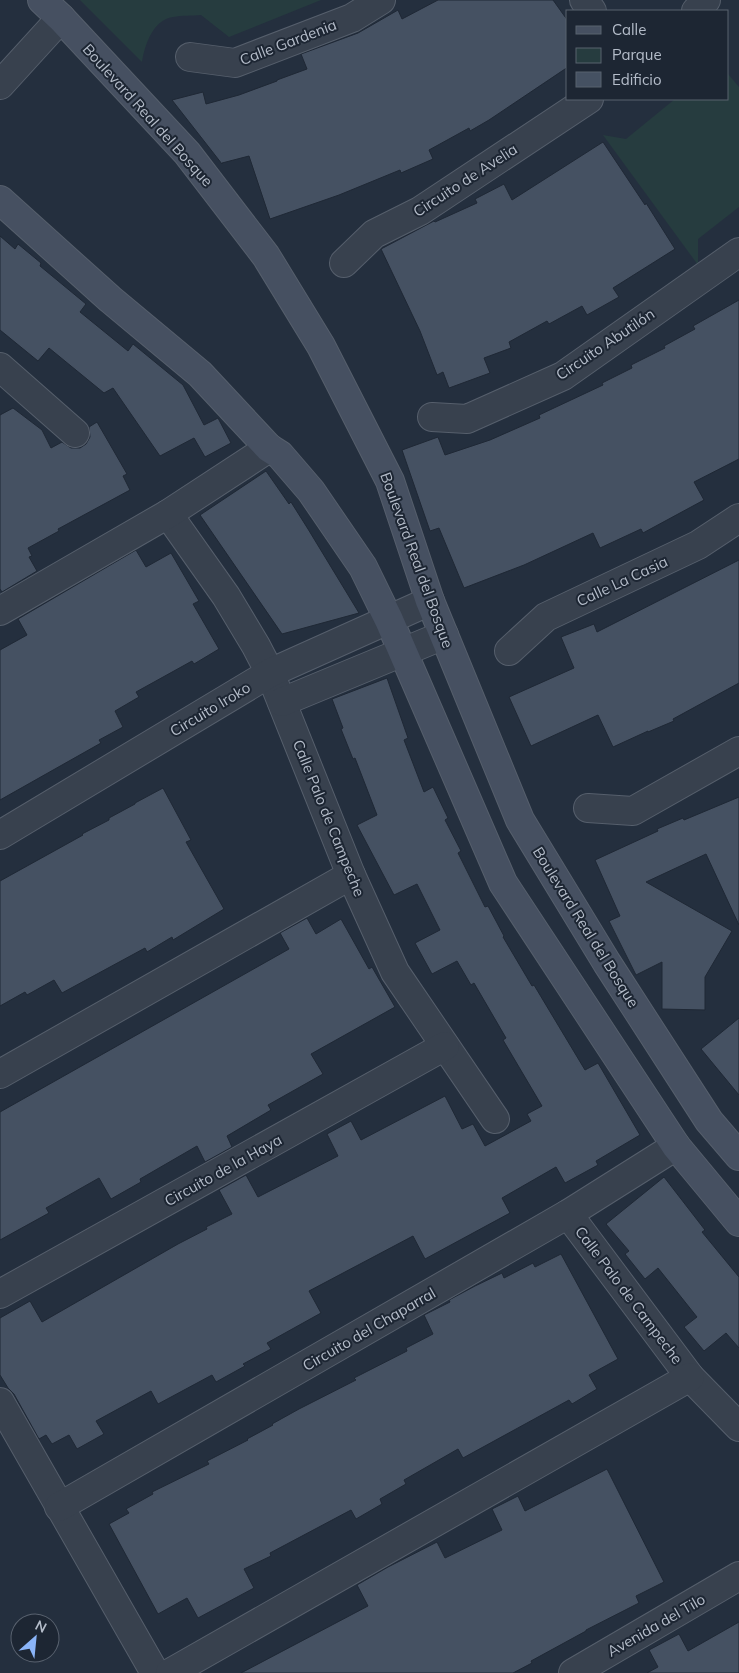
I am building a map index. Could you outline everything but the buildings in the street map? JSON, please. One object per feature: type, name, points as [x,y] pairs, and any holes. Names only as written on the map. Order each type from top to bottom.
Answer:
[{"type":"street","name":"Calle Gardenia","points":[[190,57],[235,63],[352,18],[381,0]]},
{"type":"street","points":[[697,10],[706,0]]},
{"type":"street","points":[[0,85],[51,9]]},
{"type":"street","name":"Boulevard Real del Bosque","points":[[51,9],[187,154],[266,256],[321,346],[390,481],[430,601],[520,820],[607,963],[677,1071],[710,1121],[739,1156]]},
{"type":"street","name":"Circuito de Avelia","points":[[344,263],[374,234],[420,211],[587,100]]},
{"type":"street","points":[[0,200],[110,299],[200,374],[269,448],[280,455],[311,491],[363,567],[389,620],[503,883],[676,1146],[739,1222]]},
{"type":"street","name":"Circuito Abutilón","points":[[432,417],[467,419],[563,376],[739,252]]},
{"type":"street","points":[[2,372],[75,433]]},
{"type":"street","points":[[0,611],[168,514],[269,448]]},
{"type":"street","name":"Calle Palo de Campeche","points":[[168,514],[226,596],[270,673],[351,875],[395,972],[495,1119]]},
{"type":"street","name":"Calle La Casia","points":[[509,651],[546,617],[698,545],[739,518]]},
{"type":"street","name":"Circuito Iroko","points":[[0,835],[270,673],[430,601]]},
{"type":"street","points":[[282,702],[444,635]]},
{"type":"street","points":[[588,808],[633,811],[739,751]]},
{"type":"street","points":[[0,1074],[351,875]]},
{"type":"street","name":"Circuito de la Haya","points":[[0,1294],[445,1046]]},
{"type":"street","name":"Circuito del Chaparral","points":[[59,1508],[568,1214],[676,1146]]},
{"type":"street","name":"Calle Palo de Campeche","points":[[568,1214],[690,1377]]},
{"type":"street","points":[[170,1673],[690,1377],[739,1427]]},
{"type":"street","points":[[0,1402],[155,1673]]},
{"type":"street","name":"Avenida del Tilo","points":[[573,1673],[739,1576]]},
{"type":"green space","points":[[80,0],[321,0],[229,37],[201,15],[176,16],[166,19],[151,34],[142,62]]},
{"type":"green space","points":[[729,75],[739,87],[739,207],[698,239],[698,265],[603,135],[626,139],[674,100],[729,100]]}]
